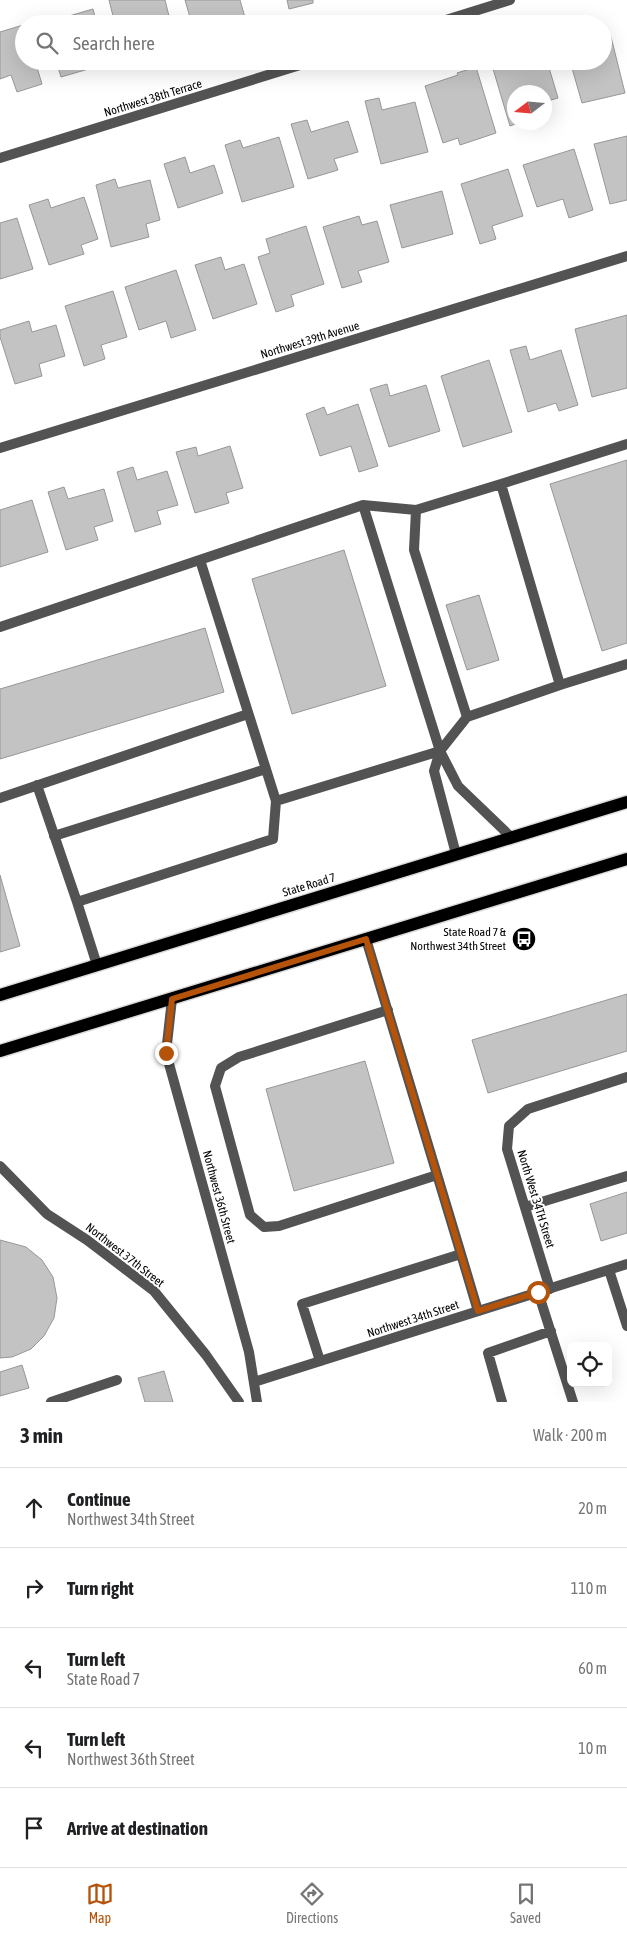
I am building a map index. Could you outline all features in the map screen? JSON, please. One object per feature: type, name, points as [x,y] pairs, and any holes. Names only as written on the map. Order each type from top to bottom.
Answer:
[{"type":"main road","name":"State Road 7","points":[[0,995],[627,802]]},
{"type":"main road","points":[[0,1051],[627,859]]},
{"type":"street","points":[[462,15],[510,0]]},
{"type":"street","name":"Northwest 38th Terrace","points":[[0,158],[283,70]]},
{"type":"street","name":"Northwest 39th Avenue","points":[[0,448],[627,256]]},
{"type":"street","points":[[0,627],[363,505],[416,510],[627,444]]},
{"type":"street","points":[[500,484],[560,685]]},
{"type":"street","points":[[363,505],[440,751],[458,786],[511,838]]},
{"type":"street","points":[[416,510],[414,550],[467,716]]},
{"type":"street","points":[[76,902],[273,840],[276,801],[200,560]]},
{"type":"street","points":[[456,854],[434,771],[440,751],[467,716],[627,664]]},
{"type":"street","points":[[0,798],[248,714]]},
{"type":"street","points":[[276,801],[440,751]]},
{"type":"street","points":[[54,836],[266,769]]},
{"type":"street","points":[[37,785],[97,965]]},
{"type":"street","points":[[366,939],[478,1311]]},
{"type":"street","name":"Northwest 36th Street","points":[[172,999],[166,1053],[249,1352],[257,1402]]},
{"type":"street","points":[[388,1010],[239,1057],[221,1068],[215,1086],[250,1215],[264,1227],[279,1226],[438,1175]]},
{"type":"street","name":"North West 34TH Street","points":[[550,1289],[508,1148],[508,1126],[528,1108],[627,1077]]},
{"type":"street","name":"Northwest 37th Street","points":[[0,1166],[47,1214],[88,1240],[154,1291],[206,1355],[239,1402]]},
{"type":"street","points":[[525,1207],[627,1176]]},
{"type":"street","points":[[320,1361],[302,1304],[461,1254]]},
{"type":"street","name":"Northwest 34th Street","points":[[254,1382],[627,1264]]},
{"type":"street","points":[[609,1270],[627,1326]]},
{"type":"street","points":[[538,1292],[573,1402]]},
{"type":"street","points":[[502,1402],[488,1353],[551,1331]]},
{"type":"street","points":[[51,1402],[68,1399],[117,1380]]},
{"type":"building","points":[[109,0],[165,0],[169,15],[113,15]]},
{"type":"building","points":[[185,0],[240,0],[244,15],[189,15]]},
{"type":"building","points":[[287,0],[313,0],[313,3],[289,9]]},
{"type":"building","points":[[93,9],[95,15],[72,15]]},
{"type":"building","points":[[15,27],[15,70],[38,70],[42,84],[17,92],[11,75],[0,79],[0,32]]},
{"type":"building","points":[[612,41],[625,93],[582,103],[573,70],[612,70]]},
{"type":"building","points":[[59,70],[85,70],[61,77]]},
{"type":"building","points":[[466,70],[477,70],[496,133],[460,145],[458,138],[443,143],[425,86],[458,75],[457,73]]},
{"type":"building","points":[[493,70],[550,70],[558,98],[552,100],[552,85],[507,85],[507,116]]},
{"type":"building","points":[[379,98],[382,110],[415,102],[428,152],[381,164],[365,101]]},
{"type":"building","points":[[307,120],[311,132],[348,121],[358,152],[334,159],[338,170],[308,179],[291,124]]},
{"type":"building","points":[[627,136],[627,200],[610,204],[594,144]]},
{"type":"building","points":[[279,137],[294,187],[242,202],[225,145],[240,140],[243,148]]},
{"type":"building","points":[[574,149],[593,210],[569,218],[563,199],[537,207],[523,165]]},
{"type":"building","points":[[185,157],[190,173],[214,165],[223,193],[178,208],[164,164]]},
{"type":"building","points":[[508,169],[523,216],[492,226],[496,239],[480,244],[461,184]]},
{"type":"building","points":[[115,179],[118,188],[150,180],[160,220],[146,224],[149,237],[111,247],[96,185]]},
{"type":"building","points":[[442,191],[453,234],[402,248],[390,205]]},
{"type":"building","points":[[84,197],[98,239],[81,245],[84,254],[49,265],[29,205],[48,199],[51,208]]},
{"type":"building","points":[[359,216],[362,225],[377,221],[389,262],[358,271],[362,282],[342,288],[323,227]]},
{"type":"building","points":[[17,218],[33,269],[0,279],[0,223]]},
{"type":"building","points":[[306,226],[324,284],[291,295],[294,306],[276,312],[258,257],[270,253],[266,239]]},
{"type":"building","points":[[221,257],[225,270],[244,264],[257,304],[213,319],[195,265]]},
{"type":"building","points":[[176,270],[196,330],[171,338],[166,321],[139,330],[125,287]]},
{"type":"building","points":[[113,291],[127,337],[101,345],[105,359],[84,366],[65,306]]},
{"type":"building","points":[[627,315],[627,388],[592,397],[575,329]]},
{"type":"building","points":[[29,321],[32,332],[56,325],[65,356],[39,364],[42,376],[15,384],[0,337],[0,330]]},
{"type":"building","points":[[526,346],[530,360],[561,350],[578,405],[559,411],[556,403],[528,412],[510,350]]},
{"type":"building","points":[[489,360],[512,432],[463,447],[441,376]]},
{"type":"building","points":[[387,384],[390,396],[426,385],[440,431],[389,447],[370,389]]},
{"type":"building","points":[[358,404],[378,466],[359,472],[351,446],[320,456],[306,414],[324,407],[327,415]]},
{"type":"building","points":[[230,446],[243,488],[226,493],[229,503],[195,513],[176,452],[196,447],[198,456]]},
{"type":"building","points":[[627,460],[627,643],[602,651],[550,484]]},
{"type":"building","points":[[133,467],[137,480],[167,471],[178,505],[157,511],[161,524],[135,532],[117,472]]},
{"type":"building","points":[[64,487],[68,499],[104,489],[113,521],[94,527],[98,540],[66,550],[48,492]]},
{"type":"building","points":[[32,500],[48,552],[0,567],[0,510]]},
{"type":"building","points":[[344,550],[386,686],[292,714],[252,579]]},
{"type":"building","points":[[479,595],[499,660],[467,670],[446,605]]},
{"type":"building","points":[[205,628],[224,692],[0,759],[0,689]]},
{"type":"building","points":[[0,875],[20,946],[0,952]]},
{"type":"building","points":[[627,994],[627,1051],[488,1093],[472,1040]]},
{"type":"building","points":[[365,1061],[394,1163],[294,1191],[266,1089]]},
{"type":"building","points":[[627,1192],[627,1233],[601,1241],[590,1204]]},
{"type":"building","points":[[0,1240],[26,1247],[42,1260],[53,1277],[57,1298],[54,1318],[44,1336],[31,1349],[12,1357],[0,1358]]},
{"type":"building","points":[[22,1365],[29,1388],[0,1396],[0,1372]]},
{"type":"building","points":[[164,1371],[173,1402],[145,1402],[138,1378]]},
{"type":"place","name":"State Road 7 & Northwest 34th Street","points":[[524,939]]},
{"type":"route","points":[[166,1053],[172,999],[366,939],[478,1311],[538,1292]]}]
